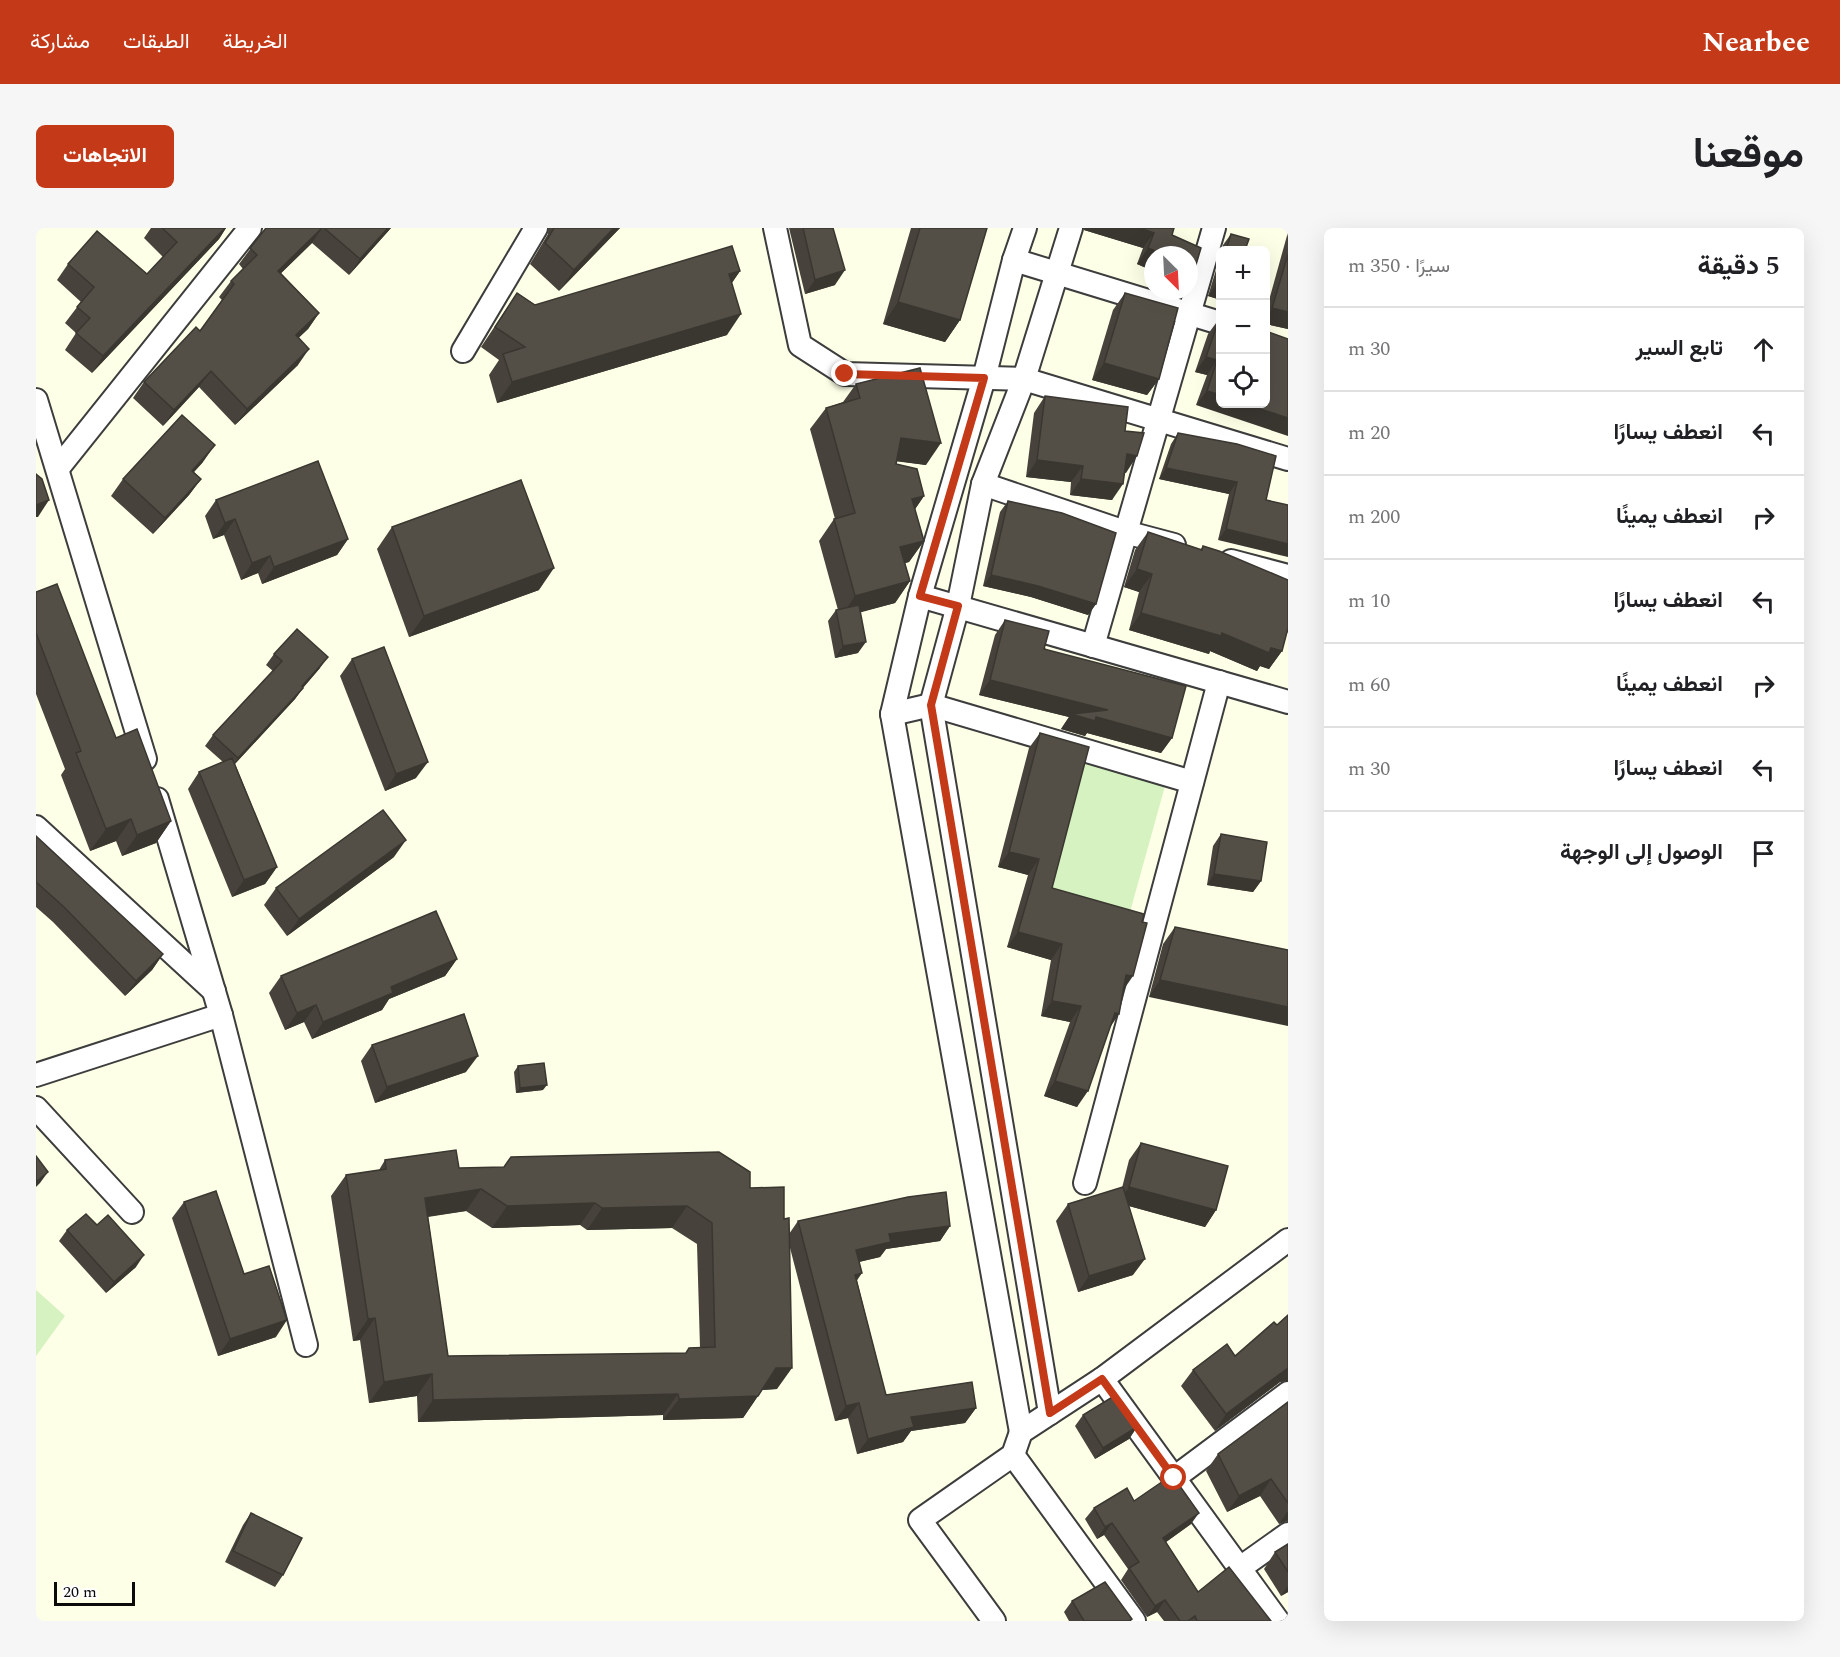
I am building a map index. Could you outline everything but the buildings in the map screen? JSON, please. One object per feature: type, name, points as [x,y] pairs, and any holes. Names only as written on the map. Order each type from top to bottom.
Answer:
[{"type":"street","points":[[58,467],[250,228]]},
{"type":"street","points":[[463,351],[536,228]]},
{"type":"street","points":[[775,228],[800,345],[845,374],[1024,379],[1288,459]]},
{"type":"street","points":[[994,1621],[920,1520],[1013,1455],[1022,1432],[892,714],[920,596],[1025,228]]},
{"type":"street","points":[[1050,1413],[931,705],[958,606],[983,484],[1024,379],[1071,228]]},
{"type":"street","points":[[1093,646],[1157,419],[1215,228]]},
{"type":"street","points":[[1014,260],[1216,322]]},
{"type":"street","points":[[36,400],[215,992],[306,1345]]},
{"type":"street","points":[[983,484],[1125,532],[1288,576]]},
{"type":"street","points":[[920,596],[1288,702]]},
{"type":"street","points":[[1085,1183],[1219,682]]},
{"type":"street","points":[[892,714],[931,705],[1192,782]]},
{"type":"street","points":[[36,827],[215,992]]},
{"type":"street","points":[[36,1075],[221,1015]]},
{"type":"street","points":[[36,1108],[132,1212]]},
{"type":"street","points":[[1022,1432],[1102,1379],[1288,1240]]},
{"type":"street","points":[[1102,1379],[1278,1621]]},
{"type":"street","points":[[1174,1478],[1288,1393]]},
{"type":"street","points":[[1013,1455],[1134,1621]]},
{"type":"street","points":[[1240,1568],[1288,1534]]},
{"type":"green space","points":[[1080,760],[1165,786],[1128,919],[1049,897]]},
{"type":"green space","points":[[36,1290],[65,1316],[36,1356]]},
{"type":"route","points":[[845,374],[984,378],[920,596],[958,606],[931,705],[1050,1413],[1102,1379],[1174,1478]]}]
